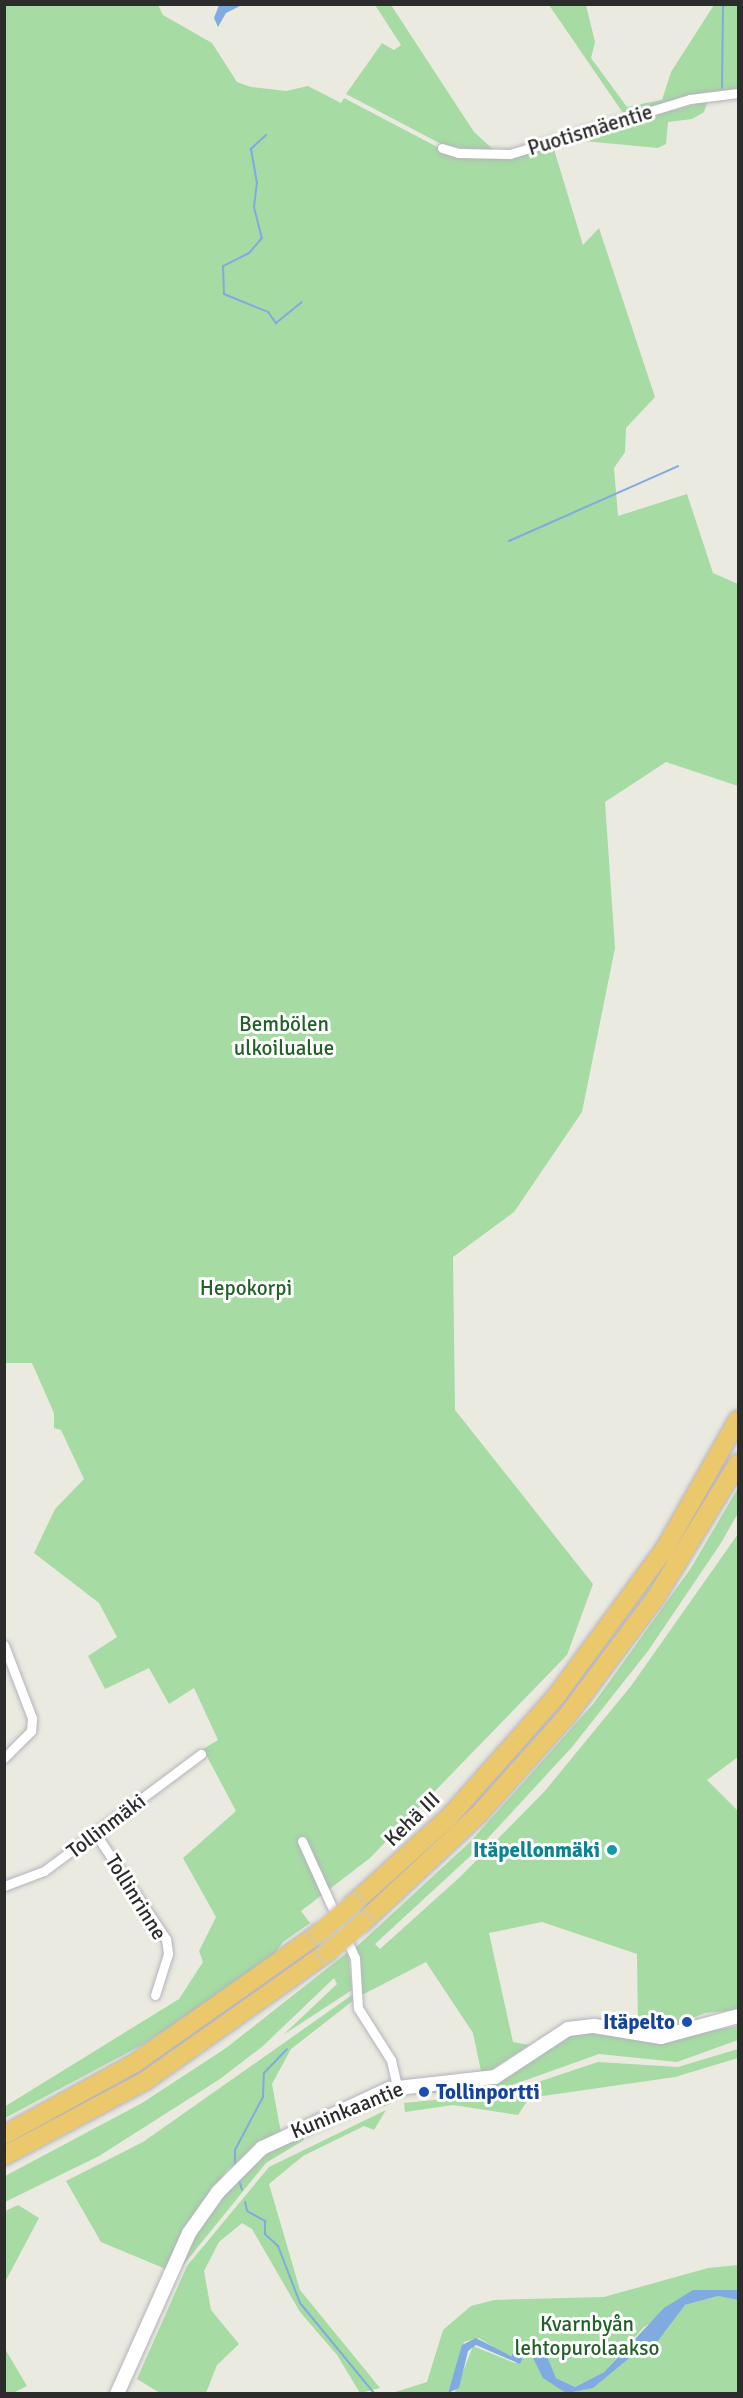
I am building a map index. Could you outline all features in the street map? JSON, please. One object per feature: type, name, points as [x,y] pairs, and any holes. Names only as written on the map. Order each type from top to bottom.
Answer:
[{"type":"highway","name":"Kehä III","points":[[4,2135],[145,2057],[319,1933],[450,1816],[557,1695],[663,1550],[738,1420]]},
{"type":"highway","name":"Kehä III","points":[[4,2158],[173,2063],[328,1952],[480,1813],[567,1716],[656,1597],[738,1463]]},
{"type":"main road","name":"Kuninkaantie","points":[[117,2394],[179,2252],[218,2192],[274,2141],[397,2087],[495,2077],[568,2029],[594,2026],[661,2037],[738,2016]]},
{"type":"street","name":"Puotismäentie","points":[[442,148],[458,153],[510,154],[690,99],[738,93]]},
{"type":"street","points":[[4,1645],[32,1718],[31,1731],[4,1758]]},
{"type":"street","name":"Tollinmäki","points":[[4,1886],[44,1872],[97,1836],[201,1754]]},
{"type":"street","name":"Tollinrinne","points":[[97,1836],[166,1939],[168,1954],[154,1995]]},
{"type":"street","points":[[302,1840],[355,1958],[358,2008],[391,2060],[397,2087]]},
{"type":"green space","name":"Bembölen ulkoilualue","points":[[5,5],[158,5],[163,15],[212,43],[237,82],[251,87],[286,91],[308,86],[341,103],[344,98],[443,150],[493,158],[552,143],[583,245],[599,228],[655,397],[626,428],[625,452],[614,468],[618,516],[687,494],[713,573],[738,584],[738,786],[666,762],[605,802],[615,948],[582,1112],[514,1212],[453,1257],[455,1410],[593,1584],[567,1655],[370,1858],[301,1911],[310,1923],[283,1942],[271,1959],[144,2044],[5,2118],[4,2107],[179,1999],[203,1962],[199,1951],[216,1917],[183,1858],[236,1811],[203,1749],[218,1740],[194,1688],[169,1704],[149,1668],[105,1689],[88,1656],[117,1637],[99,1603],[34,1553],[55,1509],[84,1479],[61,1430],[54,1428],[54,1413],[32,1363],[4,1363]]},
{"type":"green space","points":[[375,5],[391,5],[474,132],[496,152],[445,146],[346,94],[382,43],[394,50],[401,45]]},
{"type":"green space","points":[[549,5],[586,5],[595,42],[591,58],[627,107],[662,100],[671,72],[714,5],[738,5],[738,91],[623,113]]},
{"type":"green space","points":[[708,101],[704,112],[692,119],[668,122],[666,144],[658,148],[584,141],[582,132],[621,130],[636,120]]},
{"type":"green space","points":[[738,1488],[738,1513],[721,1543],[648,1651],[572,1747],[478,1849],[375,1944],[380,1949],[460,1877],[544,1792],[631,1686],[738,1534],[738,1757],[707,1780],[738,1811],[738,2010],[705,2013],[666,2029],[638,2029],[637,1954],[542,1922],[489,1933],[513,2042],[529,2045],[482,2076],[473,2033],[426,1962],[360,1996],[354,1949],[470,1842],[594,1703],[691,1568]]},
{"type":"green space","points":[[348,1952],[352,1990],[283,2035],[337,1984],[334,1978],[263,2046],[220,2079],[99,2156],[5,2202],[5,2176],[142,2103],[226,2048]]},
{"type":"green space","points":[[352,1995],[354,2000],[291,2049],[272,2084],[281,2133],[228,2169],[196,2213],[168,2270],[101,2242],[66,2181],[143,2142]]},
{"type":"green space","points":[[738,2026],[738,2040],[677,2062],[599,2054],[501,2089],[433,2093],[431,2088],[477,2085],[569,2034],[605,2032],[651,2041]]},
{"type":"green space","points":[[738,2049],[738,2058],[675,2077],[529,2098],[518,2115],[453,2105],[405,2112],[404,2103],[505,2093],[598,2062],[678,2067]]},
{"type":"green space","points":[[388,2095],[391,2103],[304,2137],[301,2128]]},
{"type":"green space","points":[[386,2110],[374,2130],[364,2126],[303,2156],[269,2184],[300,2290],[380,2388],[360,2393],[337,2355],[300,2312],[252,2229],[242,2223],[219,2242],[204,2271],[211,2310],[239,2344],[217,2365],[206,2393],[160,2393],[137,2379],[187,2266],[269,2167]]},
{"type":"green space","points":[[300,2133],[304,2140],[266,2163],[176,2274],[203,2219],[255,2158]]},
{"type":"green space","points":[[18,2205],[39,2218],[5,2282],[5,2211]]},
{"type":"green space","name":"Kvarnbyån lehtopurolaakso","points":[[738,2265],[738,2292],[703,2290],[644,2327],[604,2372],[575,2387],[556,2378],[541,2348],[523,2344],[515,2355],[506,2355],[479,2338],[464,2342],[448,2393],[389,2394],[427,2382],[443,2330],[471,2306],[494,2300],[604,2297],[708,2268]]},
{"type":"green space","points":[[718,2296],[738,2300],[738,2393],[454,2394],[473,2346],[515,2363],[531,2354],[563,2391],[603,2379],[685,2305]]},
{"type":"green space","points":[[5,2349],[27,2386],[13,2393],[5,2393]]},
{"type":"water","points":[[242,4],[226,13],[218,27],[214,18],[219,5]]},
{"type":"water","points":[[693,2290],[738,2290],[738,2300],[718,2296],[685,2305],[654,2346],[633,2355],[593,2388],[566,2393],[543,2378],[531,2354],[525,2353],[520,2364],[476,2345],[468,2351],[459,2388],[448,2393],[462,2345],[476,2338],[511,2356],[519,2346],[535,2345],[545,2352],[556,2378],[575,2387],[604,2372],[664,2308]]},
{"type":"waterway","points":[[722,88],[723,4]]},
{"type":"waterway","points":[[266,135],[251,149],[257,182],[254,207],[262,238],[249,253],[223,266],[224,294],[268,312],[276,323],[302,302]]},
{"type":"waterway","points":[[509,541],[678,466]]},
{"type":"waterway","points":[[235,2163],[235,2150],[263,2097],[264,2073],[287,2049]]},
{"type":"waterway","points":[[239,2180],[242,2190]]},
{"type":"waterway","points":[[245,2202],[247,2211],[265,2221],[265,2234],[278,2246],[300,2303],[374,2393]]},
{"type":"place","name":"Itäpellonmäki","points":[[612,1850]]},
{"type":"place","name":"Itäpelto","points":[[687,2022]]},
{"type":"place","name":"Tollinportti","points":[[424,2092]]},
{"type":"park label","name":"Hepokorpi","points":[[246,1288]]}]
